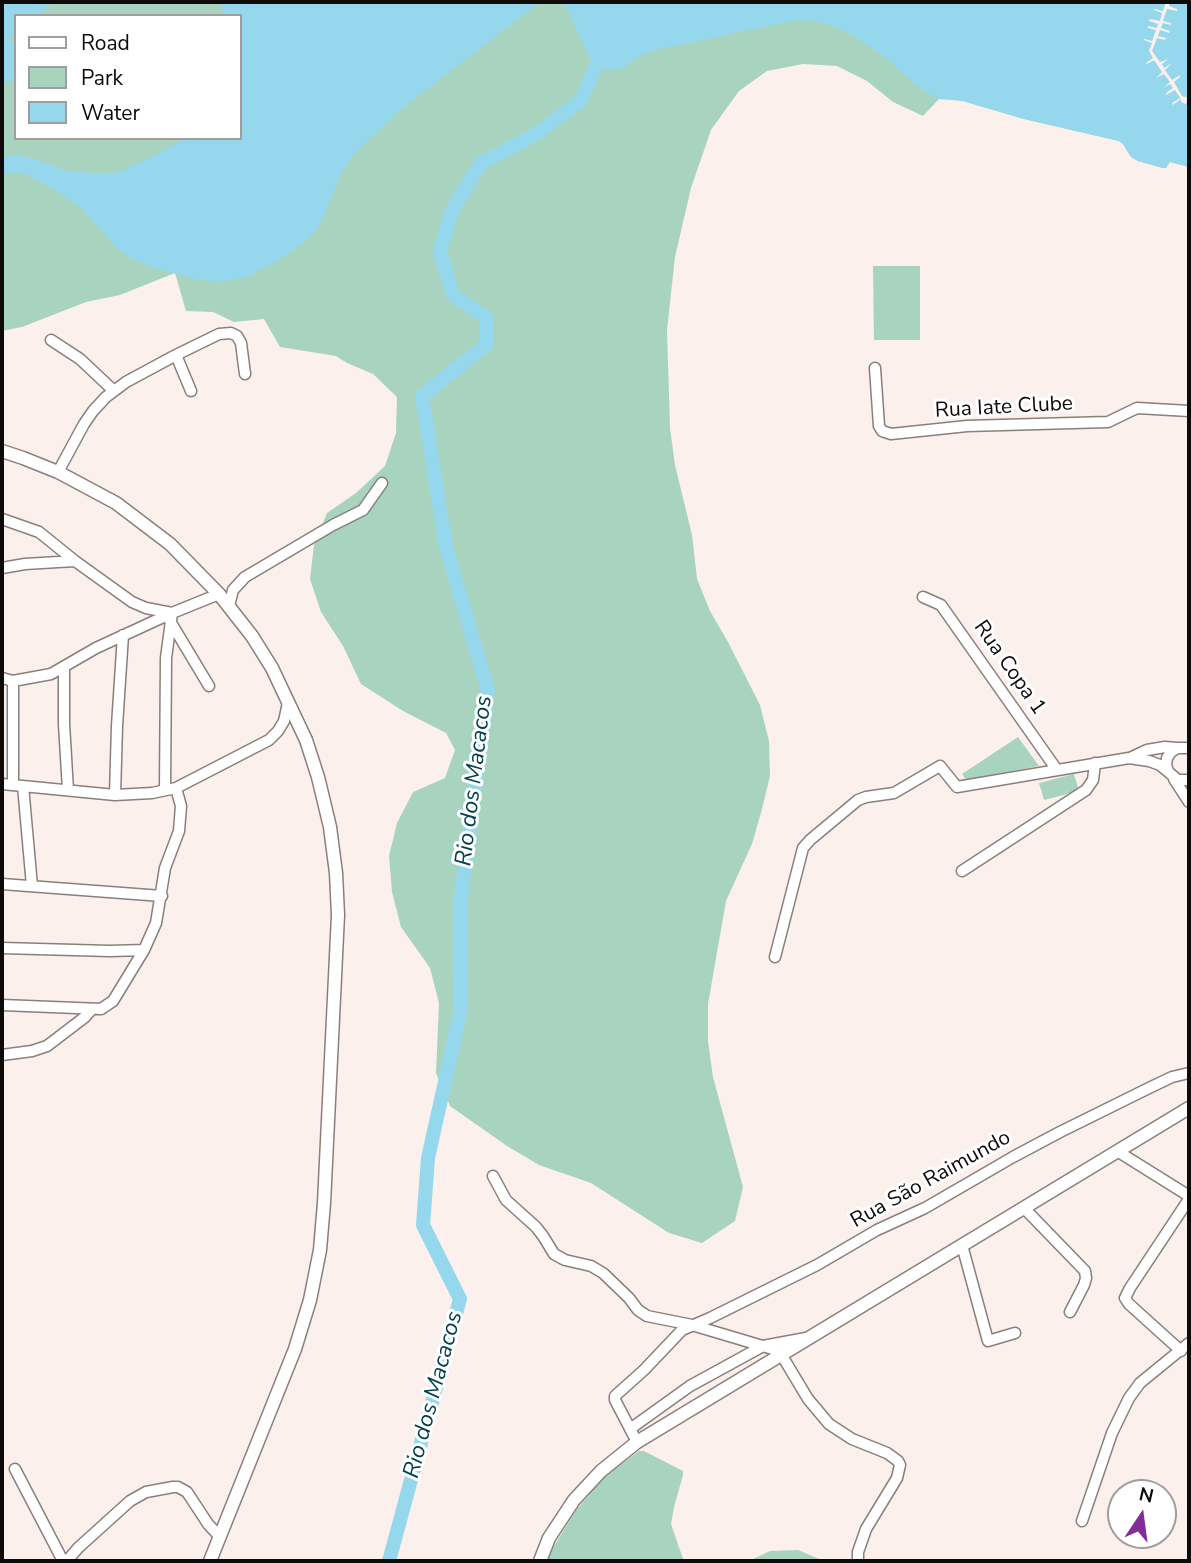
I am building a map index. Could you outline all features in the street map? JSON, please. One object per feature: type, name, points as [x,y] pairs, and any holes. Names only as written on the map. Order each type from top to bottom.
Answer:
[{"type":"main road","points":[[2,451],[58,472],[116,503],[170,544],[219,594],[252,636],[272,668],[306,740],[330,827],[336,873],[337,936],[322,1227],[315,1277],[303,1323],[273,1407],[210,1561]]},
{"type":"main road","points":[[540,1561],[549,1538],[573,1500],[601,1471],[637,1442],[1189,1108]]},
{"type":"street","points":[[58,472],[93,411],[126,382],[176,355],[219,334],[231,333],[237,336],[241,343],[246,374]]},
{"type":"street","points":[[51,340],[80,359],[114,391]]},
{"type":"street","points":[[176,355],[191,391]]},
{"type":"street","name":"Rua Iate Clube","points":[[875,368],[878,426],[882,431],[891,434],[967,426],[1108,422],[1138,408],[1148,407],[1189,411]]},
{"type":"street","points":[[229,606],[233,590],[245,577],[363,510],[382,484]]},
{"type":"street","points":[[2,519],[38,532],[132,602],[171,617],[209,686]]},
{"type":"street","points":[[2,568],[75,561]]},
{"type":"street","points":[[32,886],[12,785],[7,679],[51,674],[123,635],[171,617],[219,594]]},
{"type":"street","name":"Rua Copa 1","points":[[923,597],[941,605],[1057,770]]},
{"type":"street","points":[[2,1005],[101,1009],[113,1001],[144,950],[156,923],[165,868],[181,820],[181,806],[170,789],[166,658],[171,617]]},
{"type":"street","points":[[115,795],[123,635]]},
{"type":"street","points":[[64,668],[68,790]]},
{"type":"street","points":[[12,785],[115,795],[137,795],[170,789],[269,740],[278,732],[284,721],[288,703]]},
{"type":"street","points":[[775,957],[801,852],[806,843],[858,800],[894,793],[940,766],[957,787],[1129,758],[1147,750],[1185,747]]},
{"type":"street","points":[[1185,747],[1171,752],[1166,765],[1189,802]]},
{"type":"street","points":[[1129,758],[1160,765],[1178,780],[1189,780]]},
{"type":"street","points":[[962,872],[1086,790],[1093,780],[1095,763]]},
{"type":"street","points":[[2,884],[162,896]]},
{"type":"street","points":[[2,948],[144,950]]},
{"type":"street","points":[[2,1055],[47,1046],[92,1009]]},
{"type":"street","name":"Rua São Raimundo","points":[[630,1429],[615,1396],[644,1370],[677,1333],[817,1265],[877,1230],[925,1208],[1071,1127],[1172,1077],[1189,1073]]},
{"type":"street","points":[[1082,1521],[1112,1433],[1129,1398],[1140,1383],[1185,1347],[1129,1304],[1125,1298],[1189,1197],[1117,1151]]},
{"type":"street","points":[[493,1176],[506,1200],[536,1227],[554,1254],[591,1266],[603,1273],[647,1316],[692,1325],[776,1350],[808,1399],[829,1424],[852,1439],[893,1457],[900,1465],[897,1478],[866,1529],[858,1552],[858,1561]]},
{"type":"street","points":[[1024,1208],[1085,1271],[1084,1285],[1070,1312]]},
{"type":"street","points":[[962,1245],[988,1341],[1015,1333]]},
{"type":"street","points":[[637,1442],[630,1429],[690,1386],[763,1346],[810,1337]]},
{"type":"street","points":[[15,1469],[63,1558],[131,1501],[146,1492],[173,1487],[187,1492],[220,1537]]},
{"type":"green space","points":[[2,2],[683,2],[797,6],[1189,167],[1170,162],[1163,168],[1138,161],[1131,157],[1119,141],[1024,119],[956,99],[939,99],[923,116],[893,102],[867,81],[837,66],[803,64],[767,71],[739,91],[711,130],[691,188],[675,257],[667,330],[670,428],[675,465],[692,535],[697,579],[710,611],[760,705],[769,741],[770,776],[752,844],[726,901],[708,1004],[708,1041],[713,1077],[743,1187],[735,1221],[702,1243],[669,1233],[591,1183],[539,1165],[507,1146],[450,1106],[436,1073],[439,1003],[430,968],[401,927],[392,892],[389,856],[397,823],[413,792],[445,778],[455,750],[446,733],[403,711],[361,684],[343,646],[321,612],[310,579],[314,545],[327,513],[356,493],[385,466],[396,433],[397,397],[373,374],[336,356],[280,347],[264,319],[234,322],[213,312],[186,311],[175,273],[120,295],[86,302],[22,327],[2,331]]},
{"type":"green space","points":[[873,266],[920,266],[920,340],[874,340]]},
{"type":"green space","points":[[1018,737],[1039,766],[966,780],[962,774]]},
{"type":"green space","points":[[1074,774],[1079,791],[1044,800],[1039,783]]},
{"type":"green space","points":[[639,1451],[683,1471],[671,1524],[685,1561],[546,1561],[577,1509],[604,1477]]},
{"type":"green space","points":[[798,1550],[824,1561],[749,1561],[770,1551]]},
{"type":"water","points":[[2,2],[54,2],[39,14],[14,14],[14,33],[9,38],[14,45],[14,77],[2,83]]},
{"type":"water","points":[[220,2],[540,2],[399,111],[353,155],[341,173],[315,232],[301,245],[247,277],[219,282],[195,279],[134,260],[119,250],[84,211],[63,195],[26,174],[2,173],[2,158],[11,155],[21,155],[69,171],[104,174],[120,172],[182,140],[242,140],[242,14],[224,14]]},
{"type":"water","points":[[564,2],[1189,2],[1189,167],[1170,162],[1163,168],[1131,157],[1119,141],[1024,119],[963,101],[939,99],[922,90],[882,55],[851,34],[815,21],[797,20],[655,50],[639,56],[625,67],[605,69],[596,66],[590,59]]},
{"type":"pier","points":[[1166,2],[1170,2],[1169,6],[1177,11],[1167,9],[1163,21],[1171,25],[1163,23],[1161,28],[1170,31],[1160,30],[1158,36],[1166,38],[1157,38],[1152,51],[1160,62],[1168,59],[1162,64],[1164,68],[1172,63],[1165,70],[1172,80],[1180,75],[1174,82],[1182,96],[1189,98],[1186,104],[1181,102],[1181,99],[1173,105],[1172,103],[1180,98],[1175,90],[1166,95],[1173,88],[1170,84],[1163,88],[1170,82],[1164,74],[1156,78],[1162,72],[1154,60],[1146,63],[1153,58],[1149,51],[1152,43],[1144,39],[1152,41],[1156,30],[1148,26],[1157,28],[1158,24],[1149,21],[1160,21],[1162,13],[1154,9],[1163,11]]},
{"type":"waterway","name":"Rio dos Macacos","points":[[389,1561],[460,1299],[423,1225],[428,1158],[461,1010],[460,904],[488,690],[446,547],[422,396],[487,344],[487,318],[453,295],[440,251],[452,210],[481,163],[538,133],[581,100],[596,66]]}]
